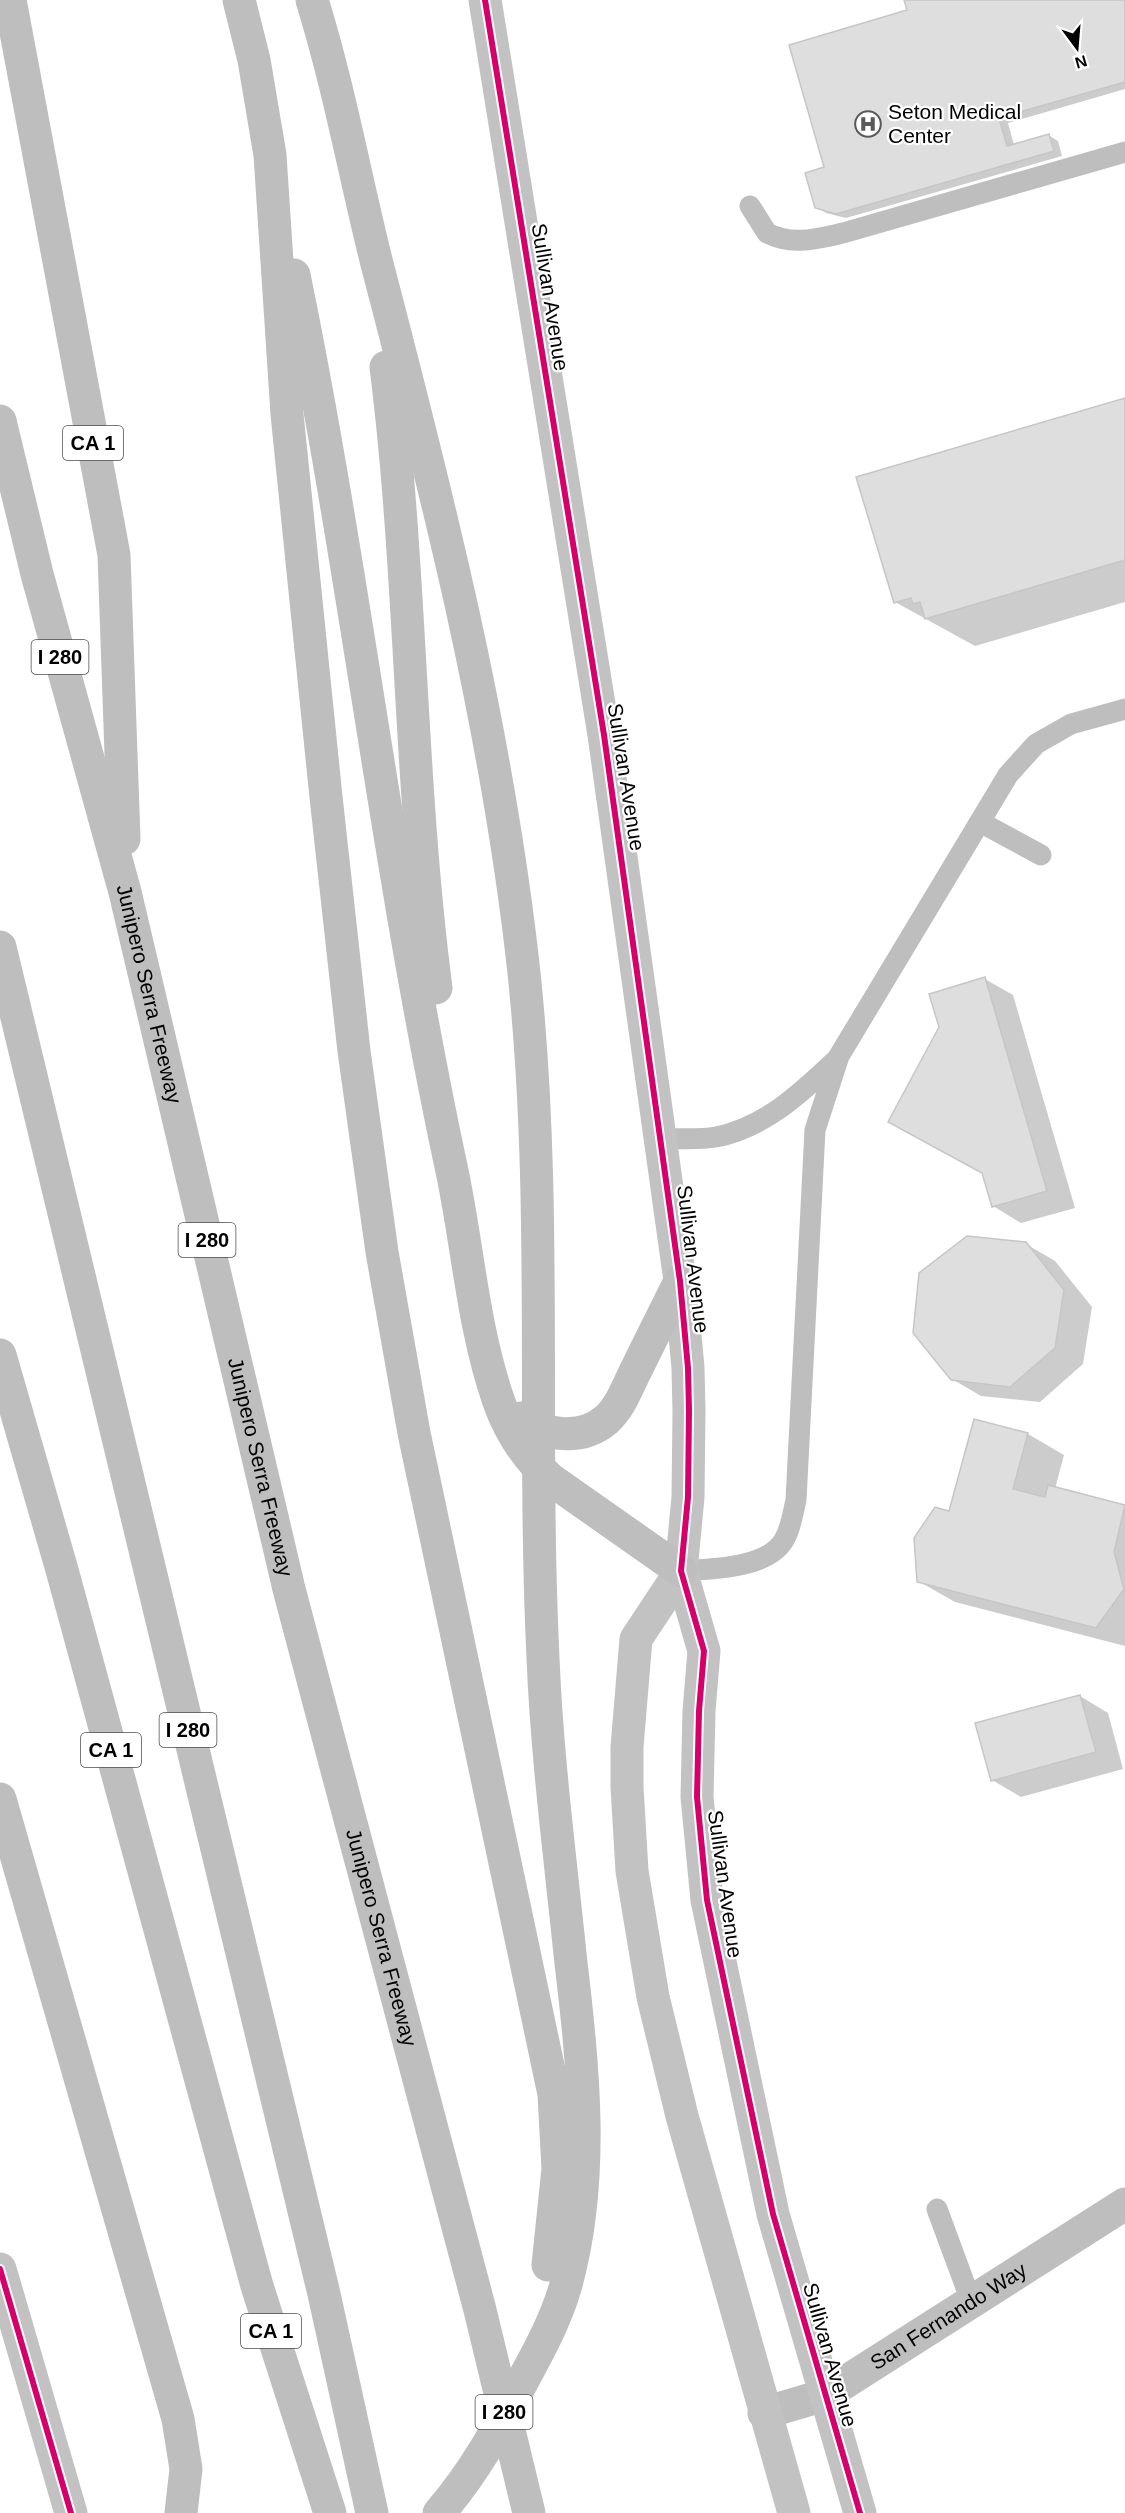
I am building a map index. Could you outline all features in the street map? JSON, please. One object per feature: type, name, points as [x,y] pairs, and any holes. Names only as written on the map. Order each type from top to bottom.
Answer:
[{"type":"main road","name":"CA 1","points":[[10,0],[114,555],[125,892]]},
{"type":"main road","points":[[239,0],[254,60],[270,155],[320,410],[420,1018],[462,1217],[489,1370],[508,1425],[534,1464],[550,1479],[681,1571]]},
{"type":"main road","points":[[312,0],[423,444],[484,714],[508,848],[528,1023],[535,1157],[543,1657],[549,1755],[581,2056],[584,2133],[580,2210],[564,2291],[543,2343],[486,2449],[439,2513]]},
{"type":"main road","points":[[270,155],[287,414],[341,943],[372,1186],[410,1410],[554,2094],[558,2169],[552,2245],[522,2381]]},
{"type":"main road","points":[[360,196],[391,401],[427,897],[462,1217]]},
{"type":"main road","name":"Junipero Serra Freeway","points":[[0,421],[37,574],[125,892],[290,1589],[480,2310],[529,2513]]},
{"type":"main road","name":"I 280","points":[[0,947],[321,2282],[372,2513]]},
{"type":"main road","points":[[489,1370],[508,1406],[533,1427],[550,1433],[568,1434],[595,1426],[606,1420],[621,1400],[680,1281]]},
{"type":"main road","name":"CA 1","points":[[0,1355],[65,1582],[257,2286],[330,2513]]},
{"type":"main road","points":[[0,1799],[176,2410],[186,2469],[181,2513]]},
{"type":"main road","name":"San Fernando Way","points":[[764,2413],[825,2395],[1125,2204]]},
{"type":"street","name":"Sullivan Avenue","points":[[485,0],[604,735],[680,1281],[687,1347],[689,1411],[688,1497],[681,1571],[704,1651],[699,1711],[697,1797],[707,1900],[760,2162],[788,2269],[860,2513]]},
{"type":"street","name":"Sullivan Avenue","points":[[681,1571],[636,1639],[627,1757],[632,1871],[645,1955],[671,2076],[794,2513]]},
{"type":"street","points":[[0,2269],[71,2513]]},
{"type":"lane","points":[[750,206],[766,233],[789,241],[804,241],[843,233],[1125,153]]},
{"type":"lane","points":[[681,1571],[728,1567],[760,1559],[784,1541],[796,1500],[815,1130],[839,1056],[1008,775],[1036,744],[1071,724],[1125,709]]},
{"type":"lane","points":[[980,822],[1041,855]]},
{"type":"lane","points":[[660,1139],[716,1137],[765,1119],[800,1095],[839,1056]]},
{"type":"lane","points":[[937,2209],[971,2301]]},
{"type":"building","points":[[904,0],[1125,0],[1125,82],[999,118],[1007,146],[1049,134],[1054,151],[836,214],[815,208],[805,173],[824,167],[789,45],[907,10]]},
{"type":"building","points":[[1125,398],[1125,560],[925,619],[920,602],[913,604],[911,598],[894,603],[856,477]]},
{"type":"building","points":[[985,977],[1047,1191],[992,1207],[982,1173],[888,1122],[939,1027],[929,994]]},
{"type":"building","points":[[967,1236],[1026,1242],[1064,1290],[1055,1348],[1010,1387],[951,1380],[913,1333],[919,1273]]},
{"type":"building","points":[[974,1419],[1028,1433],[1013,1489],[1045,1497],[1048,1485],[1125,1505],[1114,1552],[1124,1589],[1096,1628],[917,1582],[914,1538],[935,1507],[949,1511]]},
{"type":"building","points":[[1080,1695],[1096,1752],[991,1781],[975,1723]]},
{"type":"cycle path","points":[[485,0],[604,735],[680,1281],[688,1368],[689,1411],[688,1497],[681,1571],[704,1651],[699,1711],[697,1797],[707,1900],[773,2214],[860,2513]]},
{"type":"cycle path","points":[[0,2269],[71,2513]]},
{"type":"place","name":"Seton Medical Center","points":[[868,124]]}]
